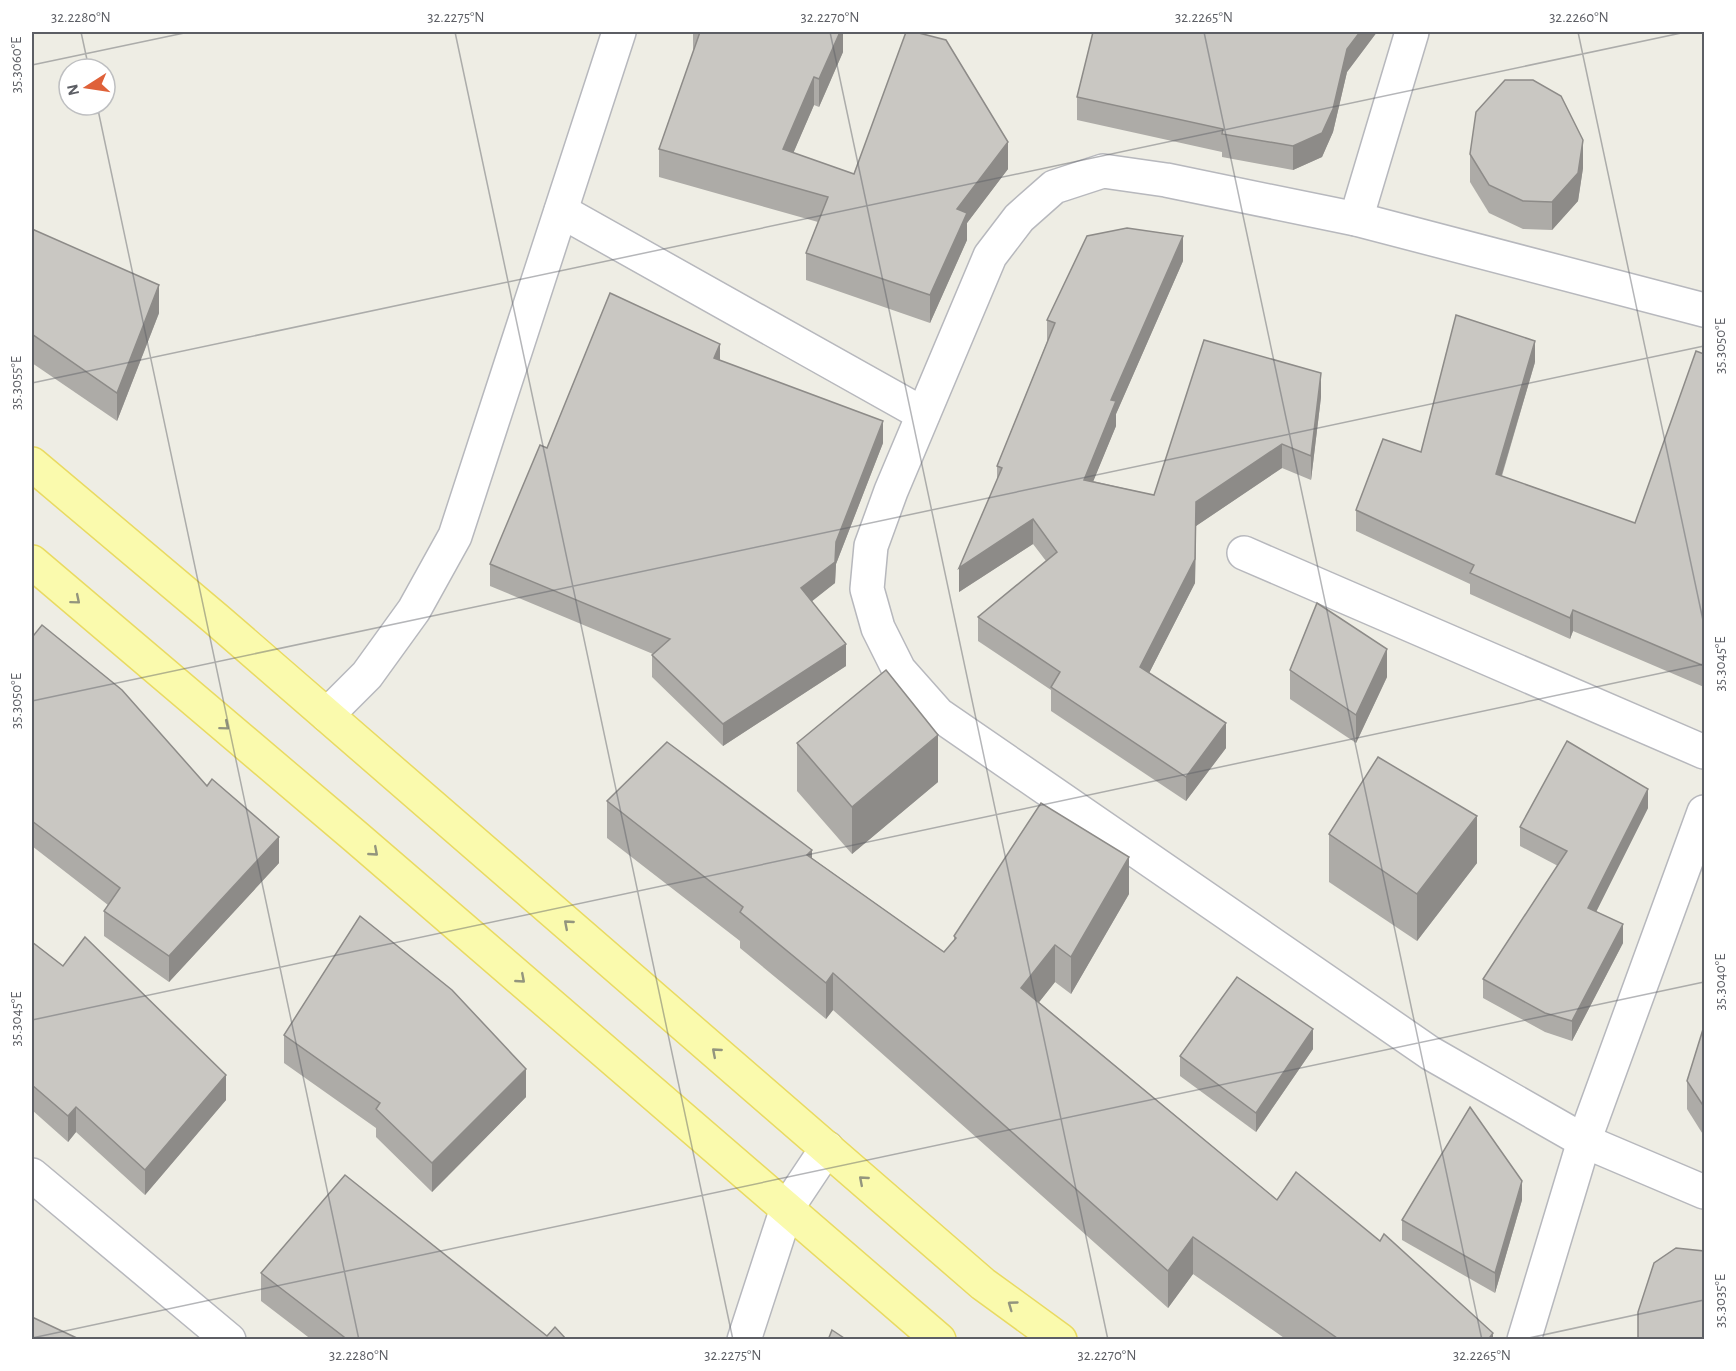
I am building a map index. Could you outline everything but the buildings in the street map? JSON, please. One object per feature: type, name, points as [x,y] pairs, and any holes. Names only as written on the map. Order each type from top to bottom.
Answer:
[{"type":"main road","points":[[32,464],[327,715],[983,1284],[1060,1340]]},
{"type":"main road","points":[[32,562],[939,1340]]},
{"type":"street","points":[[327,715],[367,675],[408,619],[455,536],[619,32]]},
{"type":"street","points":[[1356,219],[1412,32]]},
{"type":"street","points":[[1704,310],[1356,219],[1166,180],[1103,171],[1054,187],[1019,218],[990,256],[891,491],[871,546],[867,589],[878,628],[899,670],[938,714],[1430,1053],[1584,1141],[1704,1192]]},
{"type":"street","points":[[561,211],[923,414]]},
{"type":"street","points":[[1244,553],[1704,752]]},
{"type":"street","points":[[1524,1340],[1584,1141],[1704,812]]},
{"type":"street","points":[[744,1340],[787,1208],[827,1148]]},
{"type":"street","points":[[32,1175],[229,1340]]}]
